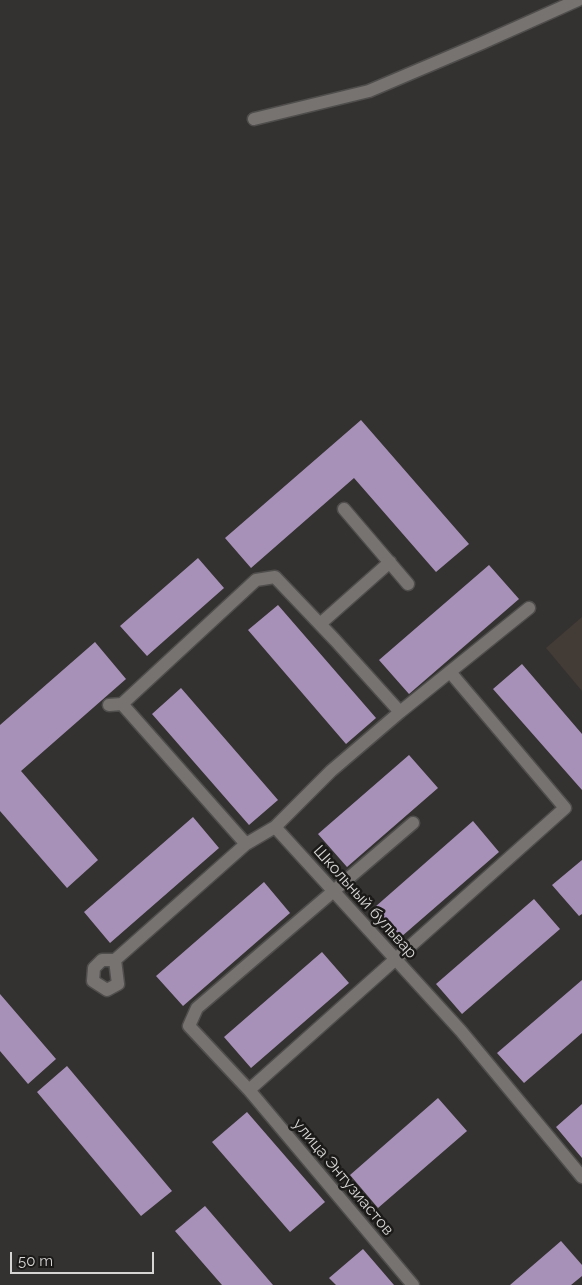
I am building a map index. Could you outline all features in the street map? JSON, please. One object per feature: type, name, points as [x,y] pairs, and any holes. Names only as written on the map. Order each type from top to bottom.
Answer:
[{"type":"street","points":[[254,119],[369,90],[482,43],[578,0]]},
{"type":"street","points":[[344,509],[408,584]]},
{"type":"street","points":[[320,624],[390,562]]},
{"type":"street","points":[[108,705],[122,704],[256,580],[276,577],[400,712]]},
{"type":"street","points":[[115,960],[246,844],[275,827],[331,771],[400,712],[529,608]]},
{"type":"street","points":[[248,1090],[565,808],[450,672]]},
{"type":"street","points":[[122,704],[246,844]]},
{"type":"street","points":[[334,892],[413,823]]},
{"type":"street","name":"Школьный бульвар","points":[[275,827],[461,1031],[582,1177]]},
{"type":"street","name":"улица Энтузиастов","points":[[334,892],[197,1008],[189,1026],[248,1090],[413,1285]]},
{"type":"shaded area","points":[[582,617],[582,691],[546,648]]},
{"type":"building","points":[[361,420],[469,544],[436,572],[354,478],[251,568],[225,538]]},
{"type":"building","points":[[198,558],[224,588],[147,656],[120,626]]},
{"type":"building","points":[[489,565],[519,599],[409,694],[379,660]]},
{"type":"building","points":[[278,605],[376,718],[346,744],[248,630]]},
{"type":"building","points":[[95,642],[126,679],[21,771],[98,860],[67,888],[0,811],[0,725]]},
{"type":"building","points":[[522,664],[582,734],[582,790],[493,689]]},
{"type":"building","points":[[181,688],[278,800],[249,825],[152,714]]},
{"type":"building","points":[[409,755],[438,788],[347,867],[318,834]]},
{"type":"building","points":[[193,817],[219,848],[110,943],[84,912]]},
{"type":"building","points":[[473,821],[499,852],[401,937],[375,907]]},
{"type":"building","points":[[582,860],[582,914],[579,916],[552,885]]},
{"type":"building","points":[[264,882],[290,913],[183,1006],[156,976]]},
{"type":"building","points":[[534,899],[560,929],[462,1014],[436,984]]},
{"type":"building","points":[[322,952],[349,983],[251,1068],[224,1037]]},
{"type":"building","points":[[582,980],[582,1033],[524,1083],[497,1053]]},
{"type":"building","points":[[0,994],[56,1059],[28,1084],[0,1051]]},
{"type":"building","points":[[67,1066],[172,1191],[141,1216],[37,1092]]},
{"type":"building","points":[[438,1098],[467,1131],[378,1208],[350,1175]]},
{"type":"building","points":[[582,1104],[582,1158],[556,1127]]},
{"type":"building","points":[[247,1112],[325,1202],[290,1232],[212,1142]]},
{"type":"building","points":[[205,1206],[273,1285],[222,1285],[175,1231]]},
{"type":"building","points":[[561,1241],[582,1265],[582,1276],[571,1285],[510,1285]]},
{"type":"building","points":[[363,1249],[394,1285],[336,1285],[329,1278]]}]
